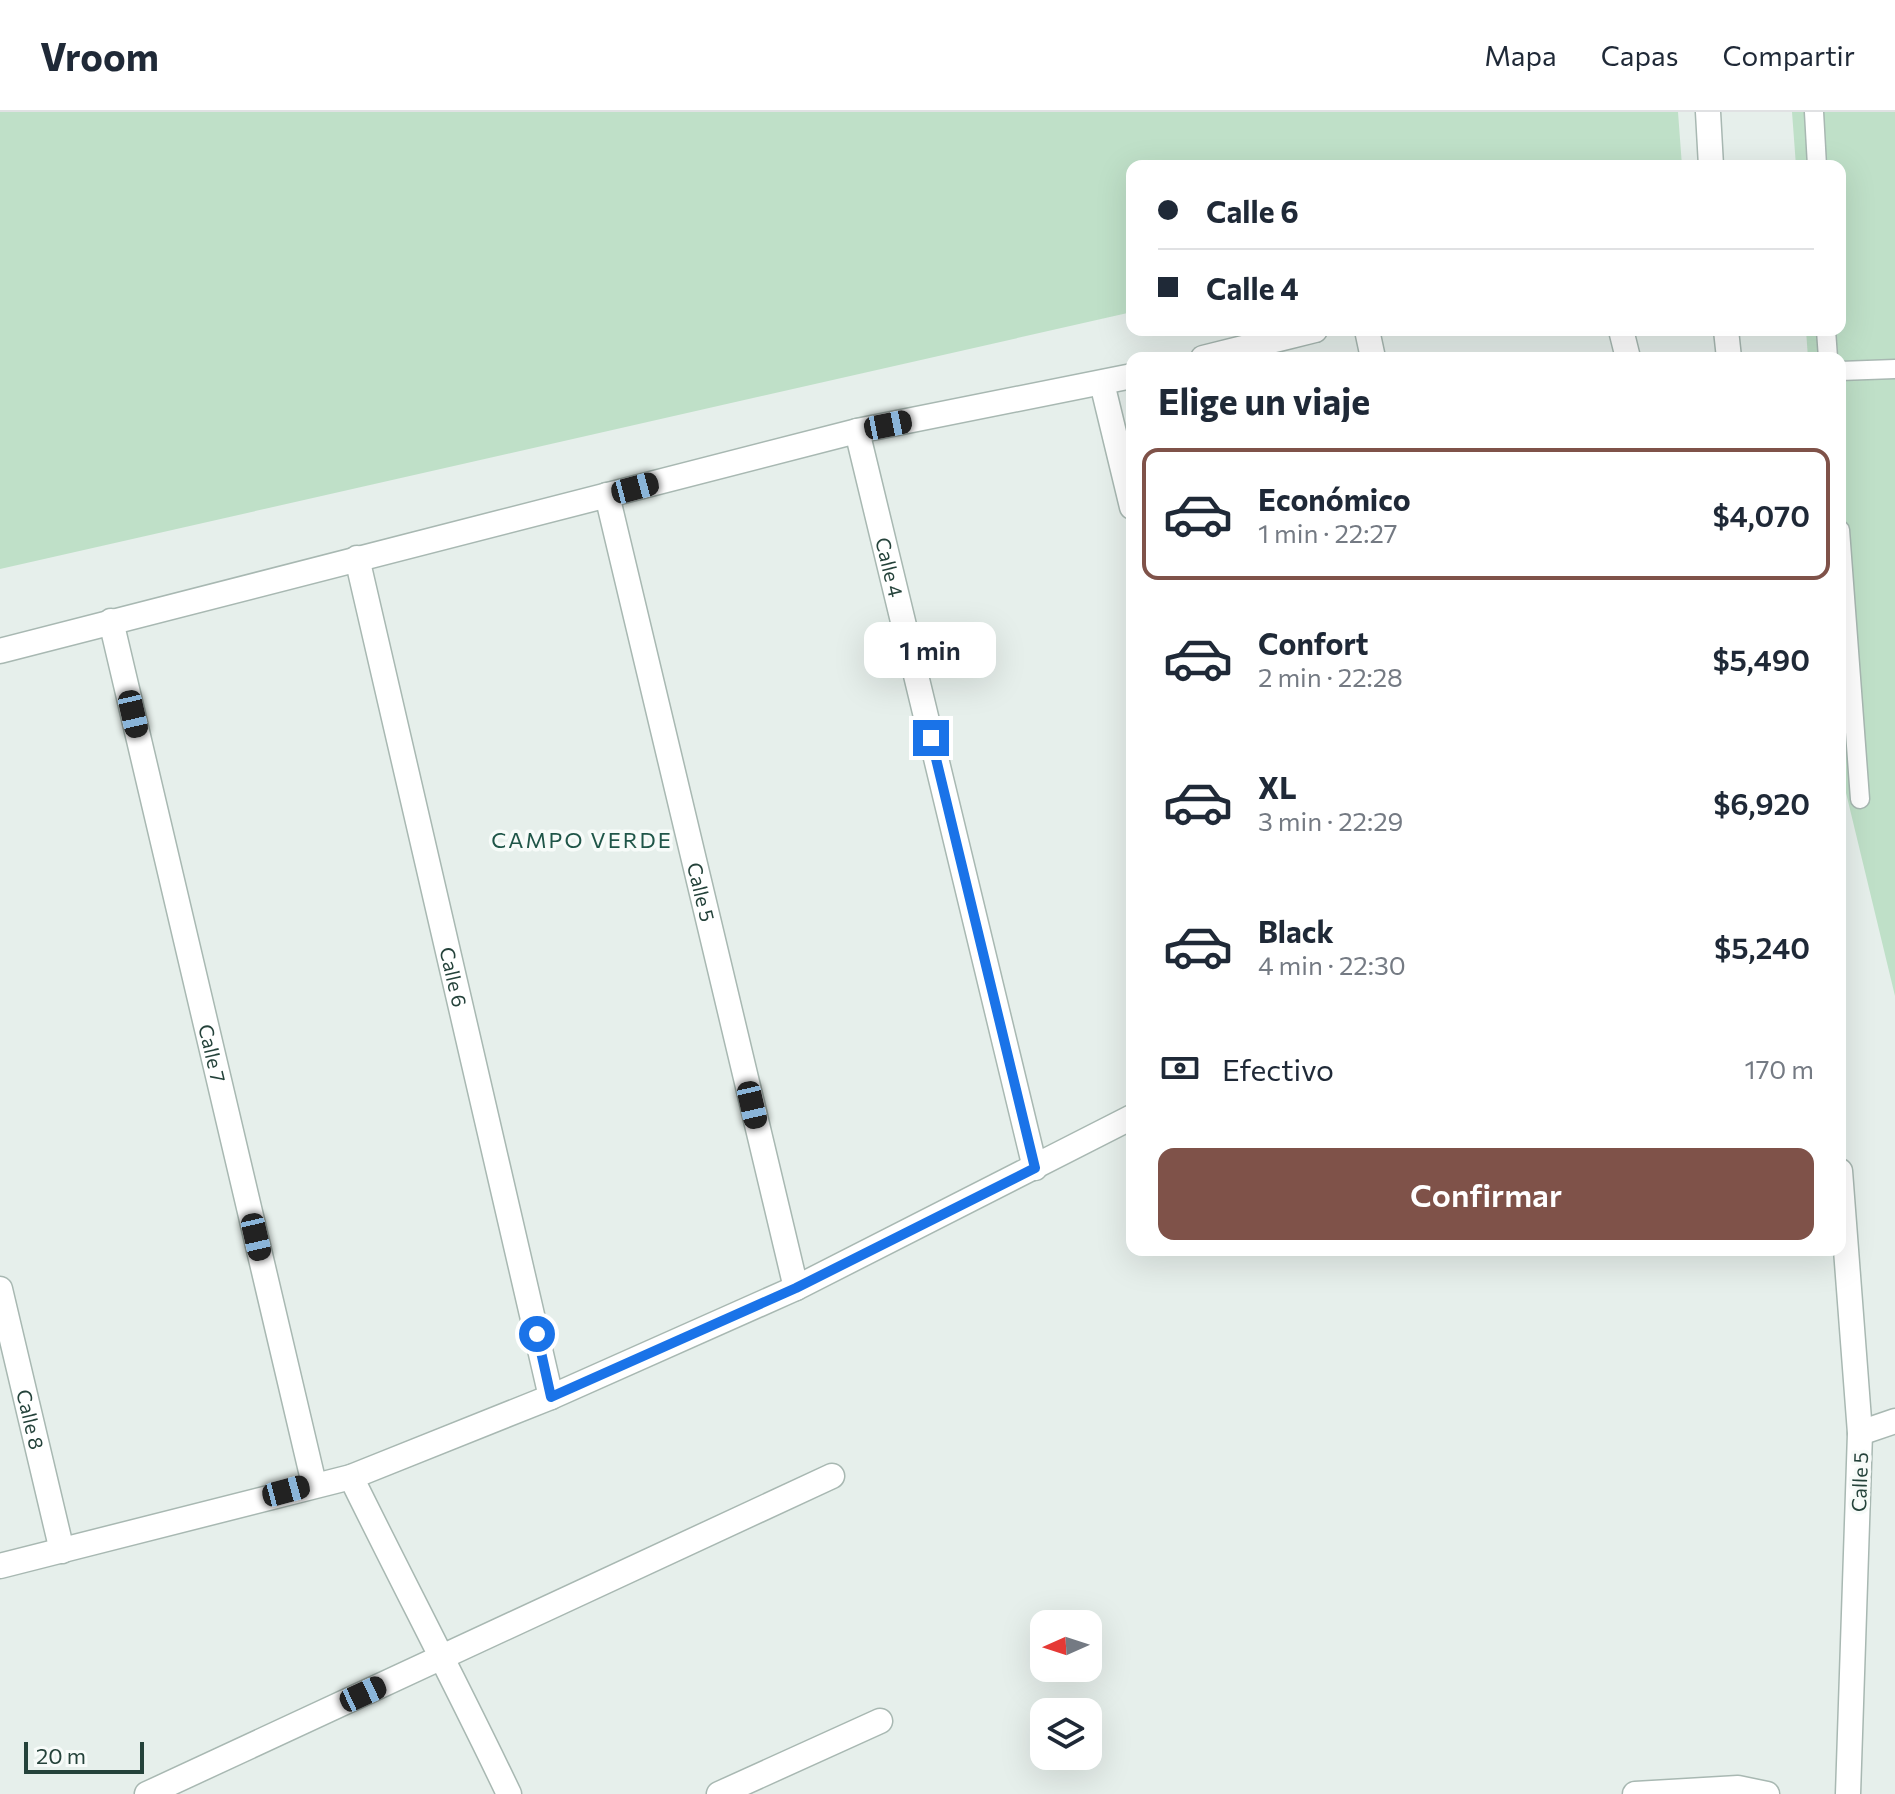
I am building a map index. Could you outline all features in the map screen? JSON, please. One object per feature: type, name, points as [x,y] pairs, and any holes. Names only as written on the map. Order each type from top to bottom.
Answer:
[{"type":"street","points":[[1708,112],[1711,160]]},
{"type":"street","points":[[1227,352],[1291,336]]},
{"type":"street","points":[[0,651],[857,431],[1126,377]]},
{"type":"street","points":[[1102,383],[1126,482]]},
{"type":"street","name":"Calle 4","points":[[857,431],[1035,1168]]},
{"type":"street","name":"Calle 5","points":[[607,495],[796,1288]]},
{"type":"street","name":"Calle 6","points":[[357,558],[551,1397]]},
{"type":"street","name":"Calle 7","points":[[111,621],[314,1484]]},
{"type":"street","points":[[0,1566],[351,1477],[551,1397],[796,1288],[1126,1120]]},
{"type":"street","name":"Calle 5","points":[[1846,1250],[1860,1433],[1848,1794]]},
{"type":"street","name":"Calle 8","points":[[0,1289],[62,1551]]},
{"type":"street","points":[[1860,1433],[1895,1421]]},
{"type":"street","points":[[147,1794],[832,1476]]},
{"type":"street","points":[[351,1477],[395,1570],[444,1657],[509,1794]]},
{"type":"street","points":[[719,1794],[880,1721]]},
{"type":"street","points":[[1635,1794],[1738,1788],[1767,1794]]},
{"type":"lane","points":[[1814,112],[1817,160]]},
{"type":"lane","points":[[1846,371],[1895,369]]},
{"type":"lane","points":[[1846,611],[1860,799]]},
{"type":"green space","points":[[0,112],[1678,112],[1682,160],[1126,160],[1126,313],[0,569]]},
{"type":"green space","points":[[1792,112],[1895,112],[1895,996],[1846,793],[1846,352],[1808,352],[1806,336],[1846,336],[1846,160],[1796,160]]},
{"type":"district","name":"CAMPO VERDE","points":[[582,839]]},
{"type":"route","points":[[537,1334],[551,1397],[796,1288],[1035,1168],[931,738]]}]
